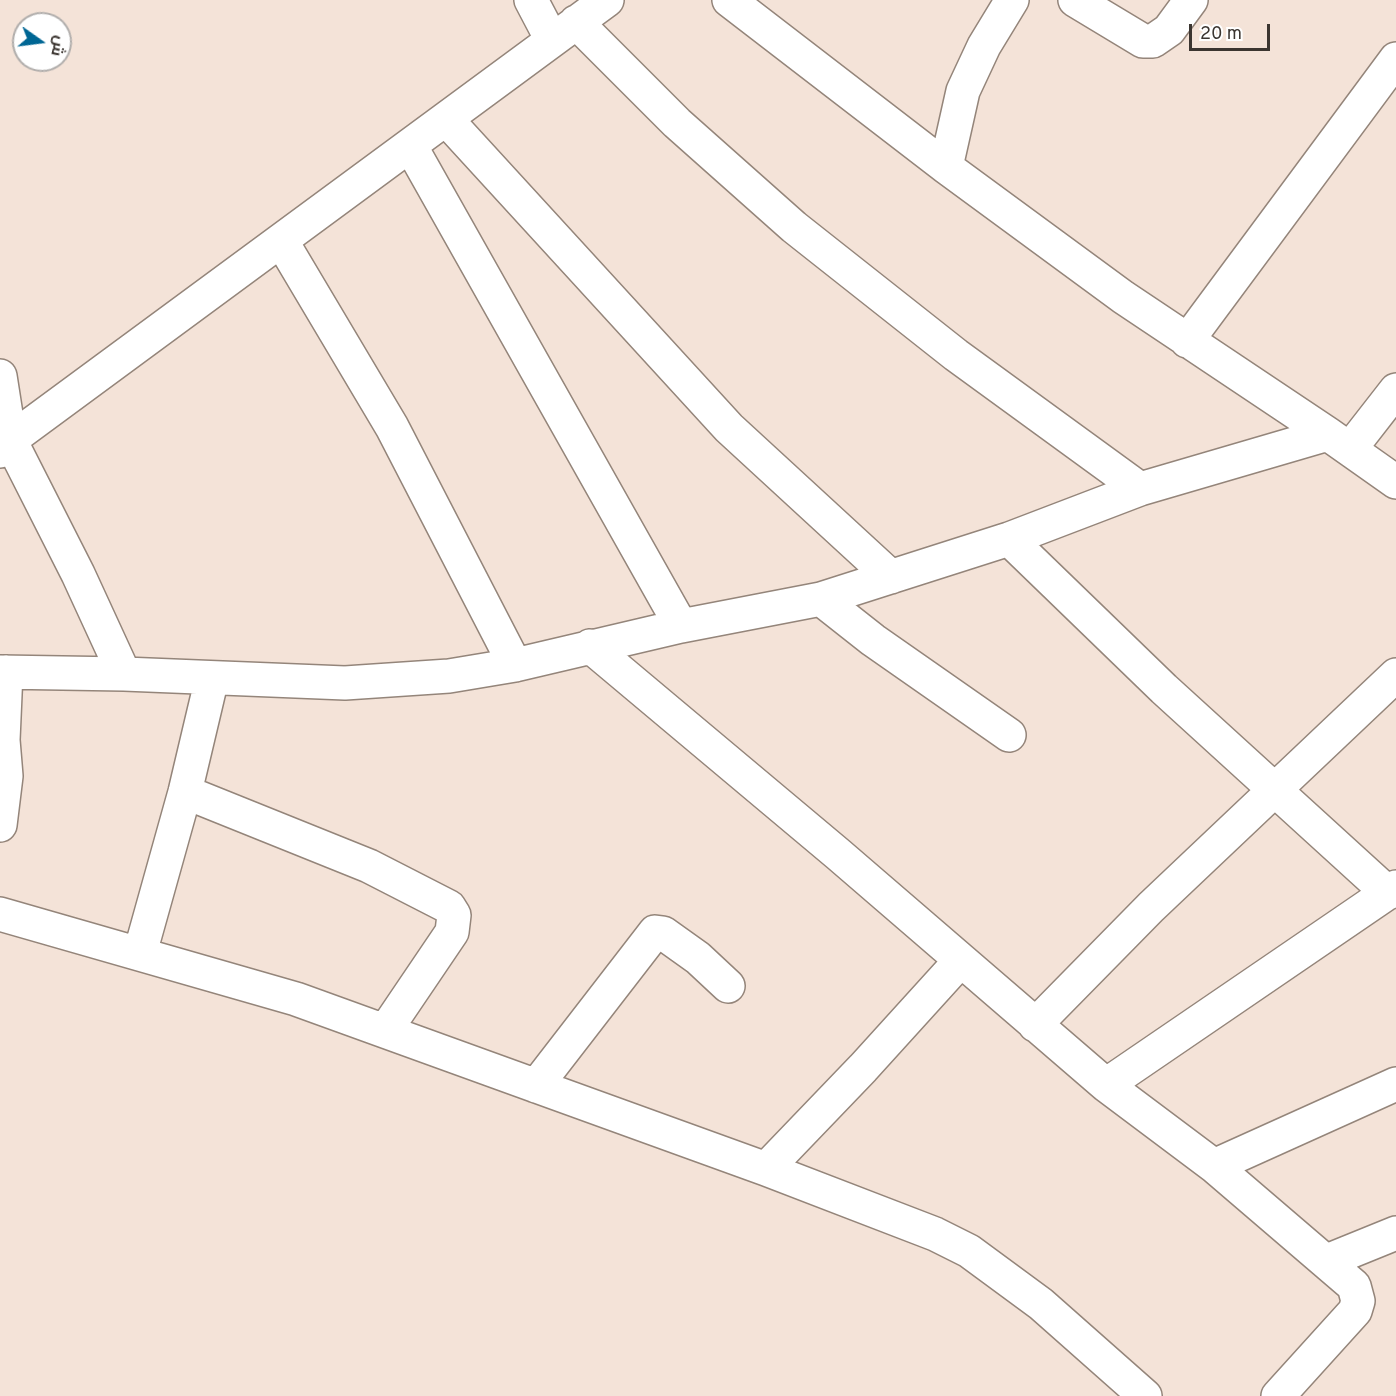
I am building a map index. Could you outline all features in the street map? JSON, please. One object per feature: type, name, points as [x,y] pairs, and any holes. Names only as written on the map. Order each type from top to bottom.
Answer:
[{"type":"street","points":[[531,0],[564,31],[677,123],[794,227],[956,355],[1140,489]]},
{"type":"street","points":[[5,446],[607,0]]},
{"type":"street","points":[[729,0],[946,167],[1187,341],[1339,441],[1396,482]]},
{"type":"street","points":[[946,167],[963,91],[984,46],[1012,0]]},
{"type":"street","points":[[1075,0],[1143,41],[1154,41],[1169,30],[1191,0]]},
{"type":"street","points":[[1187,341],[1396,59]]},
{"type":"street","points":[[446,119],[729,428],[891,578]]},
{"type":"street","points":[[411,147],[681,626]]},
{"type":"street","points":[[282,242],[392,427],[515,665]]},
{"type":"street","points":[[0,376],[5,446],[78,574],[124,674]]},
{"type":"street","points":[[0,825],[6,776],[3,740],[3,672],[124,674],[345,683],[449,676],[515,665],[681,626],[821,599],[1009,539],[1140,489],[1339,441],[1396,390]]},
{"type":"street","points":[[1009,539],[1274,791],[1392,890],[1106,1085]]},
{"type":"street","points":[[821,599],[873,640],[1009,735]]},
{"type":"street","points":[[590,646],[759,787],[1106,1085],[1214,1166],[1354,1286],[1358,1301],[1356,1308],[1278,1396]]},
{"type":"street","points":[[1035,1025],[1151,907],[1396,675]]},
{"type":"street","points":[[140,953],[185,792],[212,678]]},
{"type":"street","points":[[185,792],[369,866],[449,908],[454,915],[452,932],[385,1031]]},
{"type":"street","points":[[0,915],[296,999],[925,1230],[969,1251],[1041,1304],[1145,1396]]},
{"type":"street","points":[[536,1086],[655,932],[663,933],[698,958],[728,986]]},
{"type":"street","points":[[766,1170],[961,960]]},
{"type":"street","points":[[1214,1166],[1396,1084]]},
{"type":"street","points":[[1326,1262],[1396,1233]]}]
